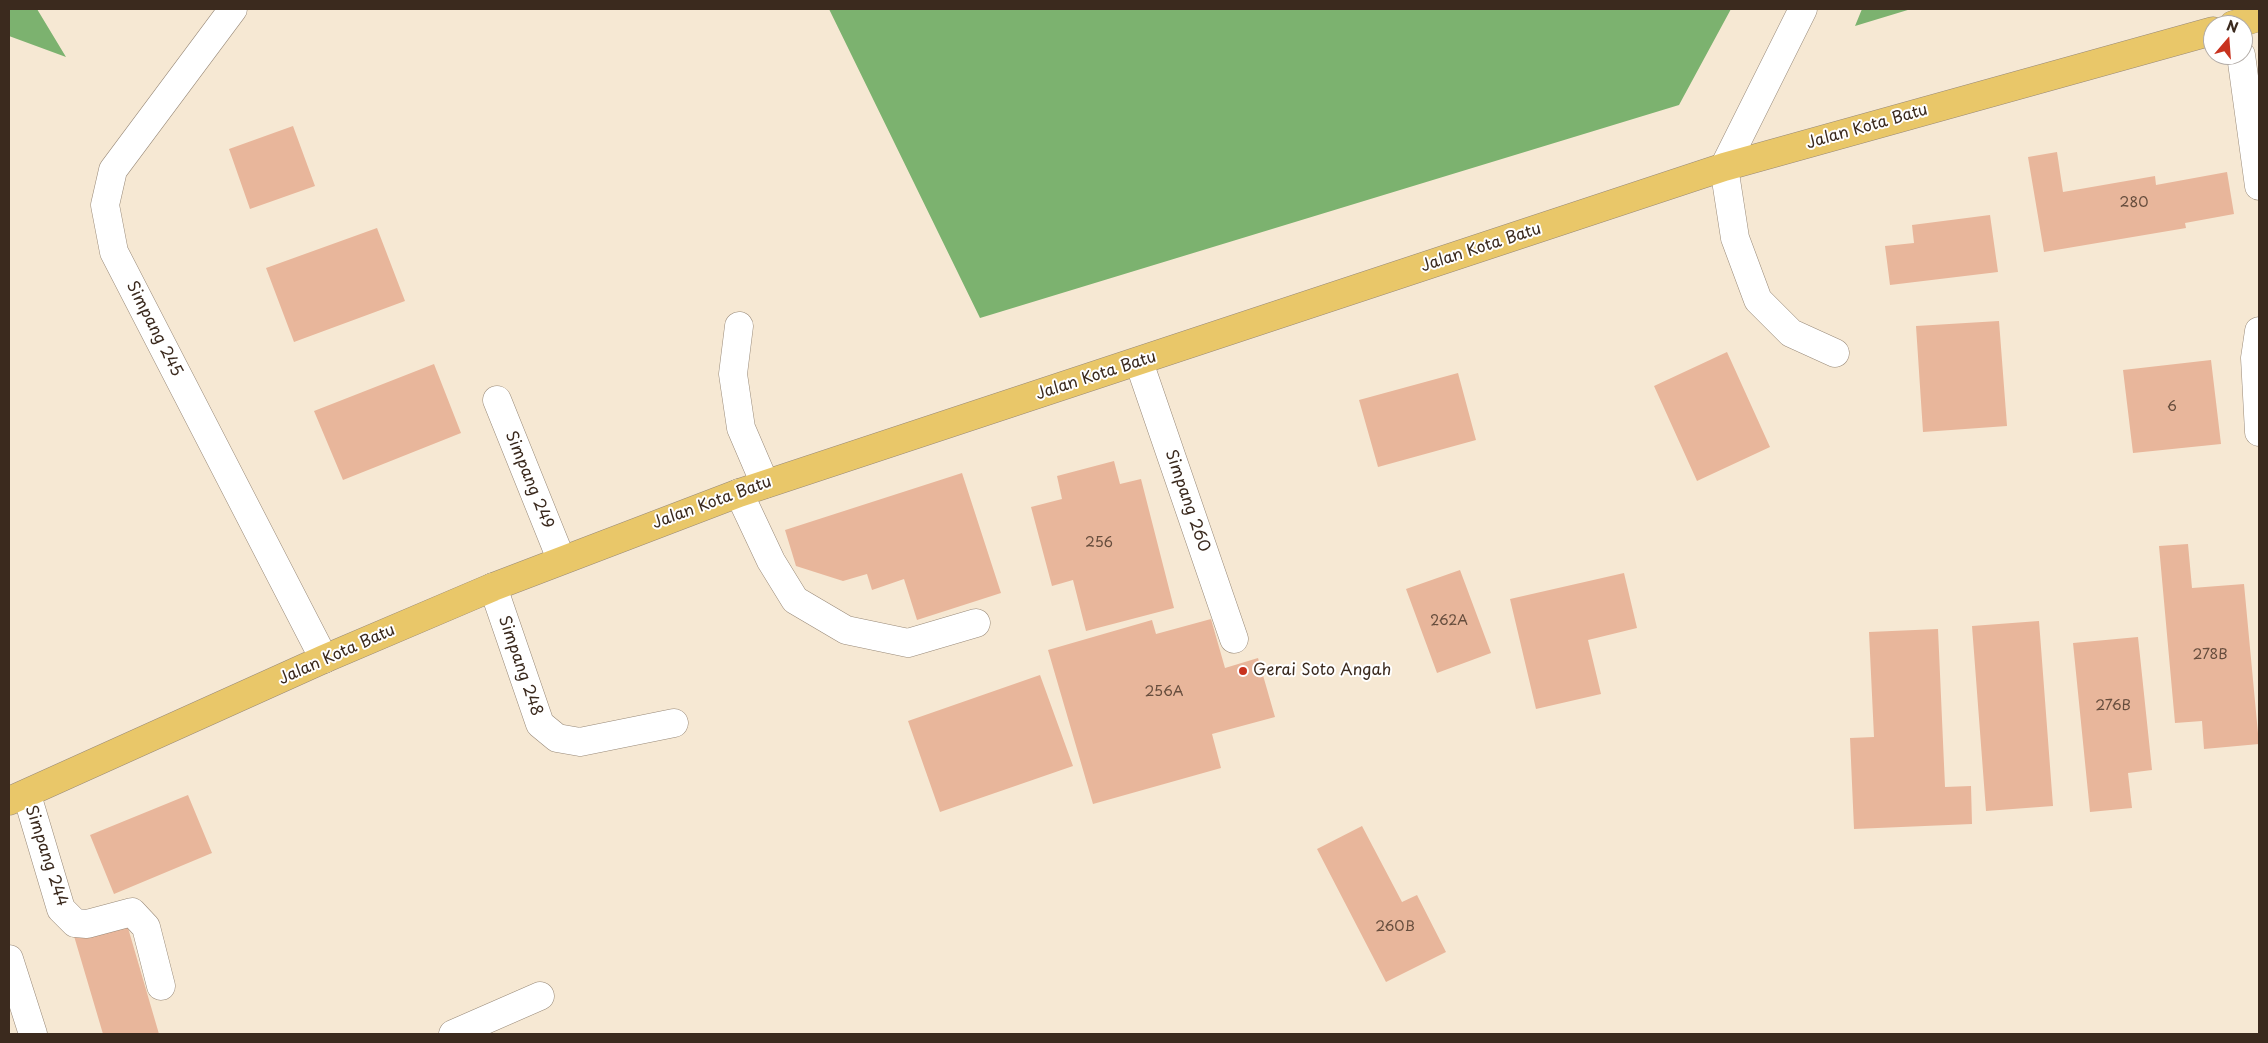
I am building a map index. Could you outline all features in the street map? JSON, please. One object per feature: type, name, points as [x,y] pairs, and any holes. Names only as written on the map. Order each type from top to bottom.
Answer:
[{"type":"main road","name":"Jalan Kota Batu","points":[[18,798],[324,659],[493,587],[561,559],[739,493],[1724,167],[2203,33]]},
{"type":"street","name":"Simpang 245","points":[[233,9],[113,170],[105,205],[114,252],[324,659]]},
{"type":"street","points":[[1803,9],[1724,167],[1735,238],[1758,300],[1791,333],[1835,354]]},
{"type":"street","points":[[2242,65],[2259,186]]},
{"type":"street","points":[[739,326],[733,374],[741,428],[765,484]]},
{"type":"street","points":[[2259,331],[2255,358],[2259,432]]},
{"type":"street","name":"Simpang 260","points":[[1139,362],[1234,639]]},
{"type":"street","name":"Simpang 249","points":[[497,400],[561,559]]},
{"type":"street","points":[[739,493],[771,561],[795,600],[846,630],[908,643],[976,623]]},
{"type":"street","name":"Simpang 248","points":[[493,587],[540,724],[557,738],[580,742],[674,723]]},
{"type":"street","name":"Simpang 244","points":[[18,798],[61,909],[75,923],[87,924],[132,912],[146,927],[161,986]]},
{"type":"street","points":[[9,959],[33,1034]]},
{"type":"street","points":[[454,1034],[540,996]]},
{"type":"green space","points":[[9,9],[37,9],[66,57],[9,36]]},
{"type":"green space","points":[[829,9],[1731,9],[1679,105],[980,318]]},
{"type":"green space","points":[[1862,9],[1911,9],[1855,26]]},
{"type":"building","points":[[293,126],[315,186],[250,209],[229,149]]},
{"type":"building","points":[[2057,152],[2063,192],[2155,176],[2156,185],[2227,172],[2234,214],[2185,223],[2186,228],[2044,252],[2028,157]]},
{"type":"building","points":[[1990,215],[1998,272],[1890,285],[1885,246],[1914,243],[1912,225]]},
{"type":"building","points":[[377,228],[405,301],[294,342],[266,268]]},
{"type":"building","points":[[1999,321],[2007,426],[1923,432],[1916,326]]},
{"type":"building","points":[[1727,352],[1770,447],[1697,481],[1654,386]]},
{"type":"building","points":[[2211,360],[2221,444],[2133,453],[2123,370]]},
{"type":"building","points":[[434,364],[461,433],[343,480],[314,411]]},
{"type":"building","points":[[1458,373],[1476,440],[1378,467],[1359,400]]},
{"type":"building","points":[[1114,461],[1120,484],[1141,479],[1174,608],[1086,631],[1073,580],[1052,586],[1031,507],[1062,499],[1057,476]]},
{"type":"building","points":[[962,473],[1001,593],[917,620],[904,579],[872,590],[867,574],[843,581],[796,566],[785,530]]},
{"type":"building","points":[[2188,544],[2192,588],[2244,584],[2259,744],[2204,749],[2202,721],[2175,723],[2159,546]]},
{"type":"building","points":[[1460,570],[1491,653],[1437,673],[1406,589]]},
{"type":"building","points":[[1624,573],[1637,628],[1588,640],[1601,694],[1536,709],[1510,599]]},
{"type":"building","points":[[1211,619],[1225,668],[1258,658],[1275,717],[1212,734],[1221,768],[1093,804],[1048,650],[1152,620],[1156,634]]},
{"type":"building","points":[[2039,621],[2053,806],[1986,811],[1972,626]]},
{"type":"building","points":[[1938,629],[1945,787],[1971,786],[1972,824],[1854,829],[1850,738],[1874,737],[1869,632]]},
{"type":"building","points":[[2138,637],[2152,770],[2128,773],[2132,808],[2090,812],[2073,643]]},
{"type":"building","points":[[1040,675],[1073,766],[940,812],[908,721]]},
{"type":"building","points":[[188,795],[212,853],[114,894],[90,835]]},
{"type":"building","points":[[1362,826],[1402,902],[1417,895],[1446,952],[1386,982],[1317,849]]},
{"type":"building","points":[[126,921],[159,1034],[103,1034],[74,936]]},
{"type":"place","name":"Gerai Soto Angah","points":[[1243,671]]}]
